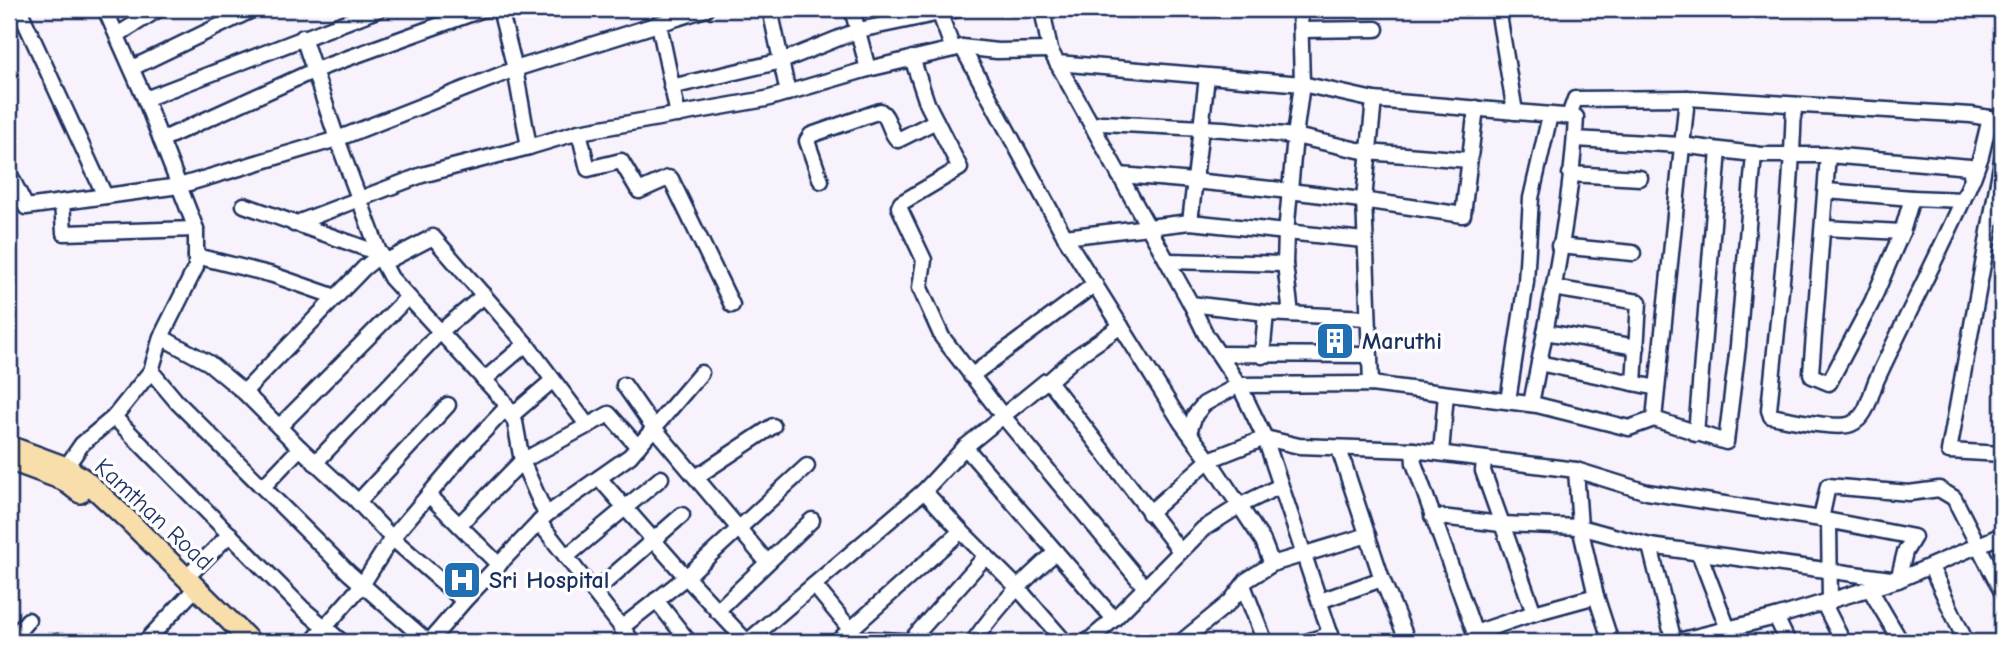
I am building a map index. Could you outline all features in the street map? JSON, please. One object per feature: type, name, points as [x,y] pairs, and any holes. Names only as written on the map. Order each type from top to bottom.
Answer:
[{"type":"main road","name":"Kamthan Road","points":[[9,446],[64,473],[82,494],[117,526],[251,642]]},
{"type":"main road","name":"Kamthan Road","points":[[9,460],[64,473]]},
{"type":"main road","name":"Kamthan Road","points":[[190,587],[234,642]]},
{"type":"street","points":[[19,9],[105,196]]},
{"type":"street","points":[[64,473],[82,444],[114,417],[151,371],[160,337],[196,267],[196,229],[162,140],[105,9]]},
{"type":"street","points":[[117,35],[159,9]]},
{"type":"street","points":[[132,68],[254,9]]},
{"type":"street","points":[[145,99],[380,9]]},
{"type":"street","points":[[162,140],[314,70],[484,9]]},
{"type":"street","points":[[500,9],[530,147]]},
{"type":"street","points":[[9,173],[26,207],[179,186],[337,139],[515,69],[706,9]]},
{"type":"street","points":[[770,9],[788,93]]},
{"type":"street","points":[[852,9],[868,69]]},
{"type":"street","points":[[671,87],[782,61],[859,30],[939,11],[959,9]]},
{"type":"street","points":[[1042,9],[1054,57],[1219,354],[1239,385],[1265,439],[1332,638],[1306,642]]},
{"type":"street","points":[[1290,314],[1285,264],[1286,233],[1294,136],[1302,84],[1300,9]]},
{"type":"street","points":[[1498,9],[1515,112]]},
{"type":"street","points":[[939,11],[957,48],[1065,237],[1189,432],[1263,541],[1272,564]]},
{"type":"street","points":[[659,24],[678,116]]},
{"type":"street","points":[[1301,30],[1376,29]]},
{"type":"street","points":[[303,37],[337,139],[391,278],[484,380],[509,412],[542,519],[566,557],[633,642]]},
{"type":"street","points":[[295,224],[422,175],[579,132],[678,116],[788,93],[868,69],[957,48],[1054,57],[1207,77],[1302,84],[1374,100],[1576,117],[1553,288],[1531,404]]},
{"type":"street","points":[[912,58],[927,103],[960,168],[901,203],[899,207],[925,262],[920,288],[935,326],[1003,416],[1144,586]]},
{"type":"street","points":[[1190,222],[1207,77]]},
{"type":"street","points":[[1569,117],[1575,99],[1687,99],[1794,105],[1971,115],[1996,119],[1964,200],[1882,368],[1866,412],[1851,424],[1832,425],[1771,416],[1769,410],[1786,259],[1794,105]]},
{"type":"street","points":[[1654,419],[1687,99]]},
{"type":"street","points":[[1371,384],[1364,199],[1374,100]]},
{"type":"street","points":[[1119,175],[1195,180],[1364,199],[1463,215],[1476,108]]},
{"type":"street","points":[[821,181],[807,141],[808,136],[880,111],[885,114],[898,141],[936,121]]},
{"type":"street","points":[[1508,401],[1526,282],[1531,198],[1550,115]]},
{"type":"street","points":[[1092,126],[1102,122],[1223,129],[1294,136],[1367,152],[1469,160]]},
{"type":"street","points":[[579,132],[588,169],[621,161],[639,191],[671,179],[732,304]]},
{"type":"street","points":[[1575,139],[1681,145],[1754,154],[1828,155],[1970,167],[1972,179]]},
{"type":"street","points":[[1696,434],[1719,150]]},
{"type":"street","points":[[1189,432],[1204,404],[1239,385],[1371,384],[1531,404],[1629,428],[1654,419],[1723,443],[1727,440],[1738,346],[1754,154]]},
{"type":"street","points":[[1828,155],[1812,376],[1829,383],[1872,302],[1902,232],[1912,198]]},
{"type":"street","points":[[2002,160],[1949,451],[2002,454]]},
{"type":"street","points":[[1570,174],[1640,178]]},
{"type":"street","points":[[1827,191],[1964,200]]},
{"type":"street","points":[[62,202],[64,233],[196,229]]},
{"type":"street","points":[[244,205],[382,259]]},
{"type":"street","points":[[1065,237],[1190,222],[1364,240]]},
{"type":"street","points":[[1824,228],[1902,232]]},
{"type":"street","points":[[244,392],[336,297],[382,259],[433,237],[526,344],[588,426]]},
{"type":"street","points":[[1559,246],[1633,253]]},
{"type":"street","points":[[196,256],[273,275],[336,297]]},
{"type":"street","points":[[1169,261],[1285,264]]},
{"type":"street","points":[[971,376],[1095,284]]},
{"type":"street","points":[[1553,288],[1639,302],[1634,383]]},
{"type":"street","points":[[315,463],[440,332],[484,295]]},
{"type":"street","points":[[279,426],[408,297]]},
{"type":"street","points":[[1191,304],[1266,313],[1368,318]]},
{"type":"street","points":[[1262,356],[1266,313]]},
{"type":"street","points":[[599,478],[685,578],[747,642],[924,491],[965,447],[1076,357],[1121,326]]},
{"type":"street","points":[[1545,332],[1637,348]]},
{"type":"street","points":[[160,337],[209,363],[244,392],[392,538],[464,601]]},
{"type":"street","points":[[484,380],[526,344]]},
{"type":"street","points":[[1219,354],[1369,355]]},
{"type":"street","points":[[1539,363],[1657,388]]},
{"type":"street","points":[[151,371],[177,402],[362,585],[429,642],[542,519],[631,456],[701,373]]},
{"type":"street","points":[[312,642],[362,585],[392,538],[488,425],[554,380]]},
{"type":"street","points":[[1049,381],[1180,551]]},
{"type":"street","points":[[624,385],[654,428],[767,562]]},
{"type":"street","points":[[1441,453],[1446,394]]},
{"type":"street","points":[[358,502],[448,405]]},
{"type":"street","points":[[459,525],[522,461],[609,414],[638,447]]},
{"type":"street","points":[[114,417],[302,608],[342,642]]},
{"type":"street","points":[[696,477],[773,426]]},
{"type":"street","points":[[1149,513],[1209,460],[1265,439],[1299,446],[1339,449],[1413,450],[1576,470],[1647,492],[1914,537],[1905,552],[1898,580]]},
{"type":"street","points":[[965,447],[1114,619]]},
{"type":"street","points":[[263,487],[300,448]]},
{"type":"street","points":[[1339,449],[1382,579],[1408,642]]},
{"type":"street","points":[[1413,450],[1414,463],[1476,638],[1534,613],[1596,596]]},
{"type":"street","points":[[1484,459],[1483,471],[1534,613]]},
{"type":"street","points":[[621,628],[685,578],[807,466]]},
{"type":"street","points":[[1576,470],[1580,527],[1596,596],[1611,642]]},
{"type":"street","points":[[566,557],[661,478]]},
{"type":"street","points":[[1087,642],[1114,619],[1203,529],[1239,506],[1280,486]]},
{"type":"street","points":[[1843,642],[1827,603],[1829,569],[1825,520],[1828,486],[1909,493],[1939,489],[1954,498],[2002,592]]},
{"type":"street","points":[[924,491],[985,557],[1017,587],[1065,642]]},
{"type":"street","points":[[429,495],[499,565]]},
{"type":"street","points":[[594,592],[682,515]]},
{"type":"street","points":[[1432,516],[1501,524],[1580,527],[1650,547],[1898,580]]},
{"type":"street","points":[[717,611],[812,520]]},
{"type":"street","points":[[842,636],[961,531]]},
{"type":"street","points":[[145,642],[230,534]]},
{"type":"street","points":[[1181,642],[1230,602],[1243,585],[1272,564],[1368,535]]},
{"type":"street","points":[[1650,547],[1674,642],[1827,603],[1898,580],[2002,535]]},
{"type":"street","points":[[973,642],[996,608],[1056,552]]},
{"type":"street","points":[[1699,554],[1728,629]]},
{"type":"street","points":[[842,636],[917,641],[985,557]]},
{"type":"street","points":[[1931,567],[1966,642]]},
{"type":"street","points":[[1320,601],[1382,579]]},
{"type":"street","points":[[814,585],[842,636]]},
{"type":"street","points":[[1243,585],[1265,642]]},
{"type":"street","points":[[1870,589],[1901,642]]},
{"type":"street","points":[[656,600],[689,642]]},
{"type":"street","points":[[1776,617],[1788,642]]},
{"type":"street","points":[[9,642],[28,620]]},
{"type":"place","name":"Maruthi","points":[[1335,341]]},
{"type":"place","name":"Sri Hospital","points":[[462,580]]}]
